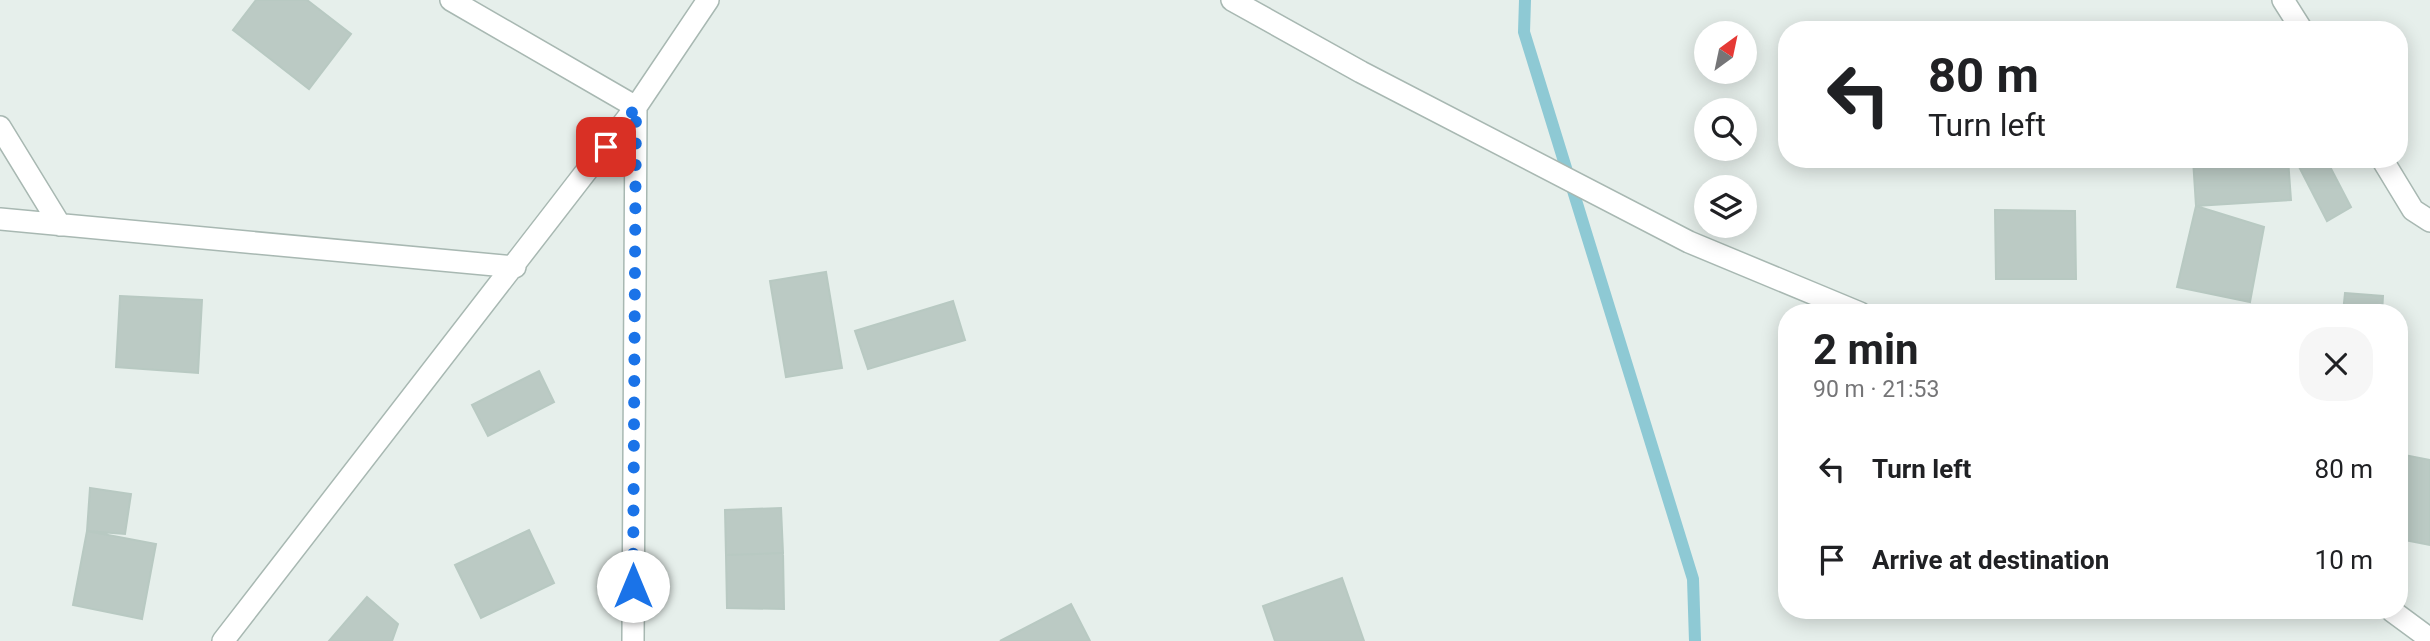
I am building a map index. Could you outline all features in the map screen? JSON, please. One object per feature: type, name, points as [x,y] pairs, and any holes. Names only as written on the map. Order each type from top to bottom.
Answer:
[{"type":"street","points":[[452,0],[636,107]]},
{"type":"street","points":[[223,641],[515,267],[636,107],[708,0]]},
{"type":"street","points":[[1233,0],[1435,111],[1689,242],[1838,304]]},
{"type":"street","points":[[2283,0],[2296,21]]},
{"type":"street","points":[[633,641],[636,107]]},
{"type":"street","points":[[0,127],[60,225]]},
{"type":"street","points":[[2387,168],[2413,210],[2430,221]]},
{"type":"street","points":[[0,219],[515,267]]},
{"type":"street","points":[[2403,619],[2430,639]]},
{"type":"building","points":[[256,0],[307,0],[351,34],[309,89],[233,30]]},
{"type":"building","points":[[2194,168],[2289,168],[2291,200],[2196,206]]},
{"type":"building","points":[[2300,168],[2331,168],[2351,207],[2327,221]]},
{"type":"building","points":[[2196,206],[2264,227],[2250,302],[2177,287]]},
{"type":"building","points":[[1995,210],[2075,211],[2076,279],[1996,279]]},
{"type":"building","points":[[826,272],[842,368],[786,377],[770,281]]},
{"type":"building","points":[[2345,293],[2383,296],[2383,304],[2344,304]]},
{"type":"building","points":[[120,296],[202,300],[198,373],[116,367]]},
{"type":"building","points":[[953,301],[965,340],[868,369],[855,331]]},
{"type":"building","points":[[539,371],[554,402],[488,436],[472,405]]},
{"type":"building","points":[[2408,456],[2430,460],[2430,545],[2408,541]]},
{"type":"building","points":[[90,488],[131,494],[125,534],[87,531]]},
{"type":"building","points":[[781,508],[783,553],[726,555],[725,510]]},
{"type":"building","points":[[529,530],[554,583],[481,618],[455,565]]},
{"type":"building","points":[[87,531],[156,544],[142,619],[73,605]]},
{"type":"building","points":[[783,553],[784,609],[727,608],[726,555]]},
{"type":"building","points":[[1342,578],[1364,641],[1275,641],[1263,606]]},
{"type":"building","points":[[367,597],[398,624],[392,641],[329,641]]},
{"type":"building","points":[[1071,604],[1090,641],[1000,641]]},
{"type":"waterway","points":[[1525,0],[1524,32],[1693,579],[1695,641]]},
{"type":"route","points":[[606,147],[636,107],[633,586]]}]
